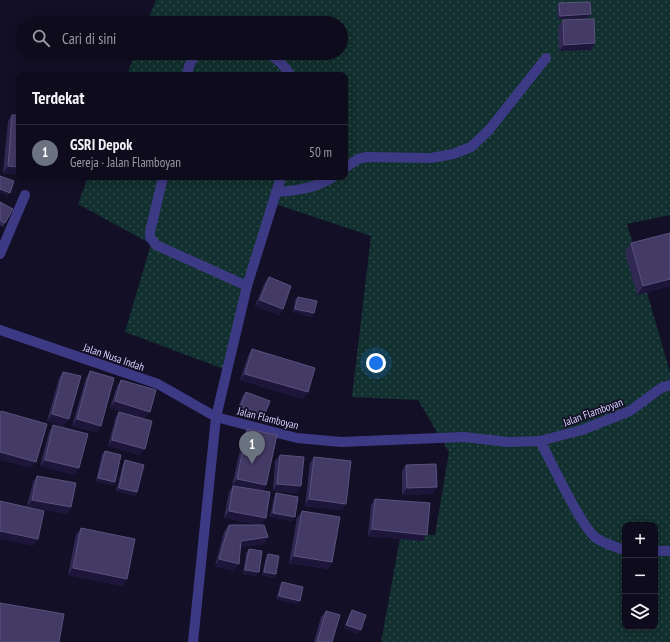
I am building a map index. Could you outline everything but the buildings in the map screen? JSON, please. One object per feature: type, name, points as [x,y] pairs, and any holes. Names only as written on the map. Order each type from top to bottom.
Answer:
[{"type":"street","points":[[348,166],[358,159],[367,157],[431,158],[453,154],[471,146],[489,130],[546,58]]},
{"type":"street","points":[[188,72],[192,60]]},
{"type":"street","points":[[278,60],[288,72]]},
{"type":"street","points":[[162,180],[150,232],[152,241],[156,245],[247,286]]},
{"type":"street","points":[[193,642],[216,417],[247,286],[280,180]]},
{"type":"street","points":[[276,192],[297,191],[327,180]]},
{"type":"street","points":[[0,254],[25,195]]},
{"type":"street","name":"Jalan Nusa Indah","points":[[0,330],[158,384],[216,417]]},
{"type":"street","name":"Jalan Flamboyan","points":[[216,417],[297,438],[341,442],[464,437],[508,442],[540,441],[582,430],[630,411],[662,388],[670,385]]},
{"type":"street","points":[[540,441],[585,525],[596,537],[611,546],[622,549]]},
{"type":"street","points":[[658,551],[670,551]]},
{"type":"green space","points":[[156,0],[670,0],[670,215],[627,224],[670,372],[670,642],[381,642],[401,533],[435,535],[449,452],[418,400],[352,397],[371,236],[272,203],[229,371],[125,332],[151,244],[78,204],[87,180],[348,180],[348,72],[128,72],[132,60],[348,60],[348,16],[150,16]]},
{"type":"place","name":"GSRI Depok","points":[[252,464]]}]
